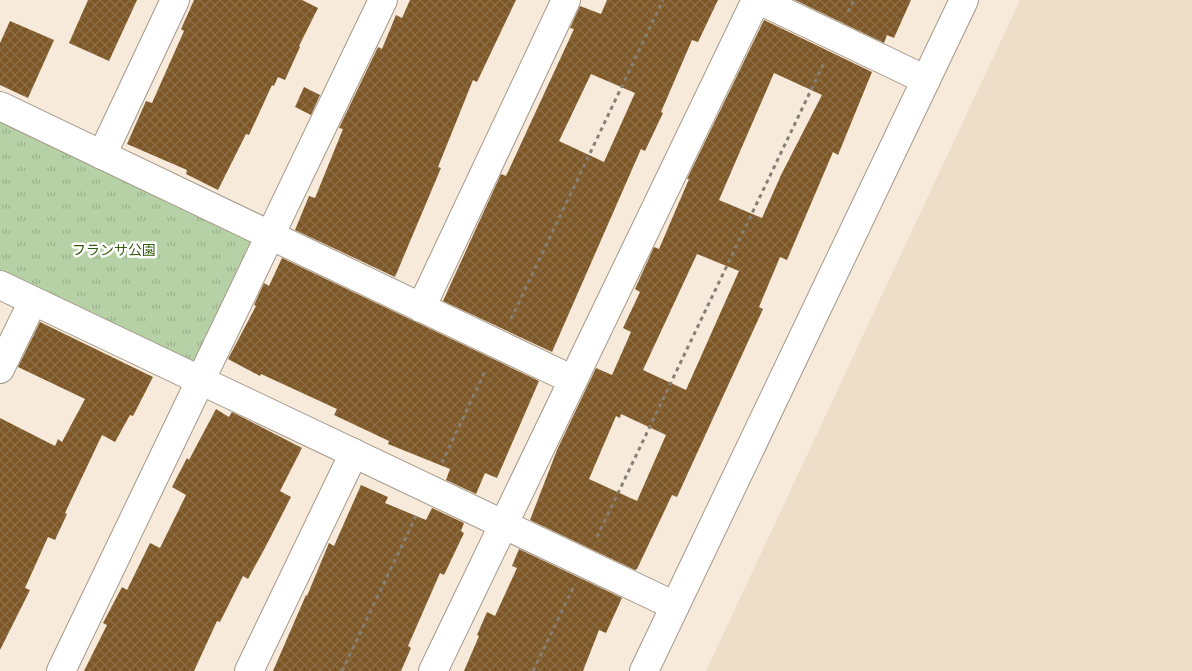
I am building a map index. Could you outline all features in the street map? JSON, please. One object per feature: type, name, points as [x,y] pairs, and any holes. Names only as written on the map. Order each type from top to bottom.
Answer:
[{"type":"street","points":[[102,156],[175,0]]},
{"type":"street","points":[[61,671],[383,0]]},
{"type":"street","points":[[421,308],[566,0]]},
{"type":"street","points":[[433,671],[758,0],[926,80]]},
{"type":"street","points":[[644,671],[964,0]]},
{"type":"street","points":[[0,106],[573,380]]},
{"type":"street","points":[[0,285],[675,606]]},
{"type":"street","points":[[0,369],[33,301]]},
{"type":"street","points":[[249,671],[354,453]]},
{"type":"path","points":[[533,671],[854,0]]},
{"type":"shaded area","points":[[1020,0],[1192,0],[1192,671],[706,671]]},
{"type":"green space","name":"フランサ公園","points":[[0,107],[270,236],[201,380],[0,285]]},
{"type":"building","points":[[88,0],[137,0],[109,61],[69,43]]},
{"type":"building","points":[[194,0],[302,0],[318,8],[285,80],[278,77],[274,86],[272,85],[249,135],[246,134],[218,190],[186,174],[187,170],[127,144],[146,101],[152,103],[184,31],[181,29]]},
{"type":"building","points":[[410,0],[516,0],[477,82],[473,80],[438,167],[441,168],[395,277],[295,230],[309,196],[315,198],[343,129],[339,128],[378,47],[382,49],[396,15],[402,18]]},
{"type":"building","points":[[607,0],[718,0],[698,42],[692,40],[661,112],[663,113],[645,151],[641,149],[552,352],[443,301],[501,174],[506,176],[574,29],[570,28],[580,6],[601,14]],"holes":[[[591,74],[635,93],[604,162],[559,141]]]},
{"type":"building","points":[[795,0],[911,0],[894,38],[887,35],[884,43]]},
{"type":"building","points":[[764,20],[872,72],[838,155],[833,152],[787,260],[780,257],[759,307],[763,309],[677,497],[672,495],[635,570],[530,520],[557,450],[596,368],[612,375],[631,332],[623,328],[640,292],[635,289],[654,247],[659,249],[689,179],[687,179]],"holes":[[[774,73],[822,95],[781,175],[762,218],[719,200]],[[697,254],[739,271],[686,390],[643,370]],[[621,414],[666,435],[637,501],[589,479],[616,416],[620,418]]]},
{"type":"building","points":[[10,21],[54,40],[28,98],[0,85],[0,43]]},
{"type":"building","points":[[304,87],[320,95],[311,115],[295,107]]},
{"type":"building","points":[[282,258],[539,381],[497,478],[485,473],[476,494],[446,480],[450,469],[388,444],[389,441],[334,415],[337,409],[261,374],[260,376],[228,359],[256,306],[254,305],[264,283],[269,286]]},
{"type":"building","points":[[40,322],[153,377],[133,416],[130,415],[115,442],[102,435],[65,513],[67,514],[55,540],[48,537],[25,588],[30,590],[0,650],[0,418],[55,446],[58,439],[62,442],[85,399],[18,367]]},
{"type":"building","points":[[216,409],[229,417],[232,412],[302,448],[280,491],[291,497],[248,579],[243,576],[220,622],[217,621],[194,671],[84,671],[107,625],[103,623],[122,587],[127,590],[150,543],[160,548],[186,495],[172,487],[187,458],[189,460]]},
{"type":"building","points":[[361,485],[388,497],[385,503],[426,520],[432,508],[464,523],[461,531],[464,533],[444,575],[440,573],[408,646],[411,648],[401,671],[273,671],[329,543],[334,546]]},
{"type":"building","points":[[519,549],[622,598],[606,633],[599,630],[583,671],[464,671],[487,612],[495,616],[517,568],[512,566]]}]
